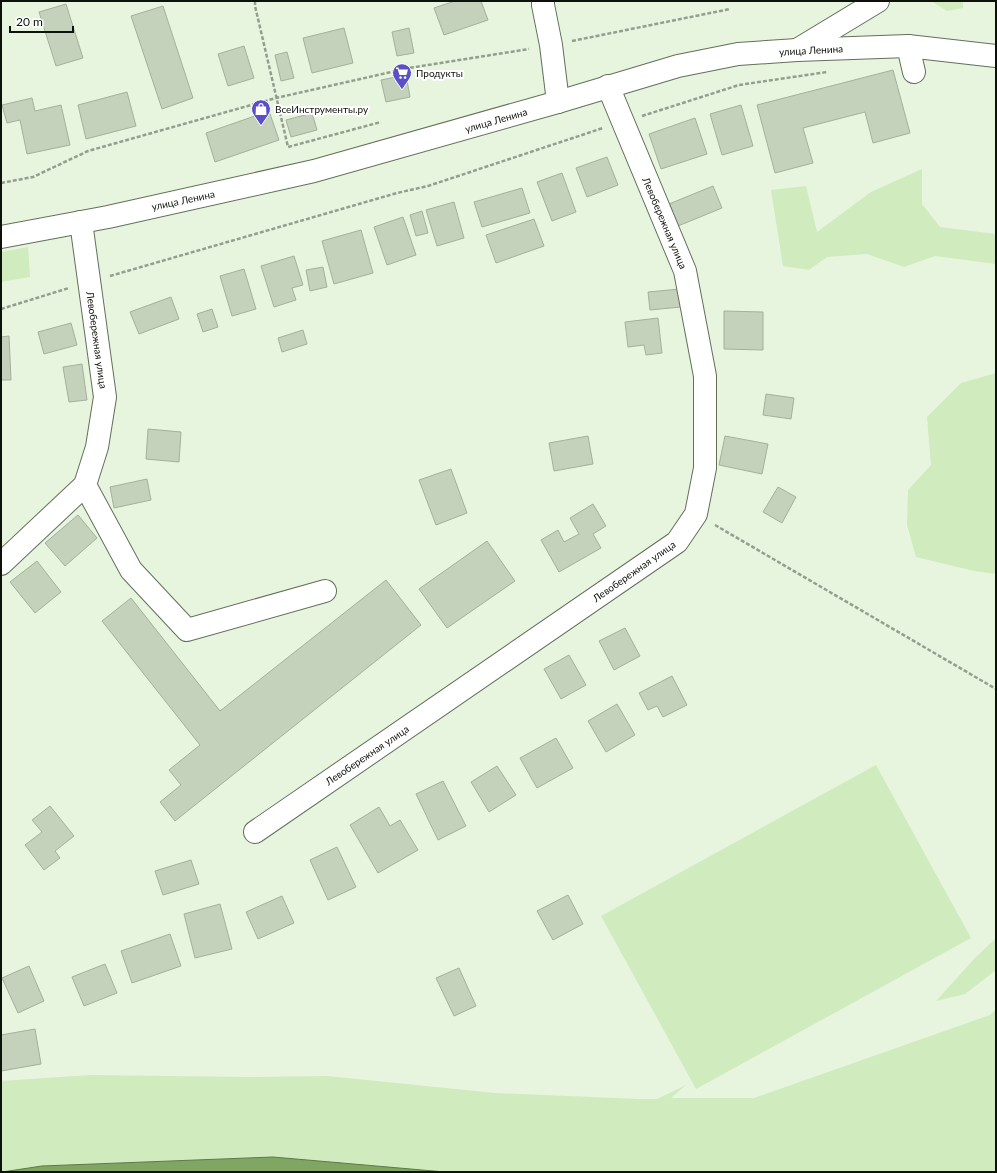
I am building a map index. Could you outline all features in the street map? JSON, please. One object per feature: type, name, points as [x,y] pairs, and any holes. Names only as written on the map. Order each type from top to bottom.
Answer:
[{"type":"street","points":[[543,1],[551,45],[558,102]]},
{"type":"street","points":[[797,50],[878,1]]},
{"type":"street","points":[[908,46],[914,72]]},
{"type":"street","name":"улица Ленина","points":[[1,237],[81,222],[314,171],[416,143],[678,66],[738,54],[797,50],[908,46],[996,56]]},
{"type":"street","name":"Левобережная улица","points":[[255,832],[678,542],[696,514],[705,468],[705,376],[685,271],[608,86]]},
{"type":"street","name":"Левобережная улица","points":[[1,564],[84,485],[97,447],[104,397],[81,222]]},
{"type":"street","points":[[84,485],[131,570],[187,630],[325,591]]},
{"type":"path","points":[[255,1],[288,147],[381,122]]},
{"type":"path","points":[[1,183],[34,177],[88,151],[276,98],[409,68],[551,45],[730,10]]},
{"type":"path","points":[[1,309],[89,282],[397,194]]},
{"type":"path","points":[[696,514],[996,689]]},
{"type":"shaded area","points":[[931,1],[963,1],[963,8],[947,11]]},
{"type":"shaded area","points":[[922,169],[922,204],[940,227],[996,234],[996,264],[935,256],[904,267],[867,254],[827,257],[809,270],[783,266],[771,190],[806,186],[817,232],[871,192]]},
{"type":"shaded area","points":[[28,247],[30,277],[1,282],[1,252]]},
{"type":"shaded area","points":[[996,373],[996,574],[974,571],[916,557],[907,525],[908,490],[931,465],[927,417],[961,383]]},
{"type":"shaded area","points":[[876,765],[971,938],[696,1089],[601,916]]},
{"type":"shaded area","points":[[996,938],[996,970],[965,994],[936,1001],[975,958]]},
{"type":"shaded area","points":[[996,1009],[996,1172],[1,1172],[1,1081],[90,1075],[249,1077],[327,1076],[495,1093],[639,1099],[657,1099],[686,1085],[671,1098],[754,1098],[990,1015]]},
{"type":"shaded area","points":[[273,1157],[445,1172],[2,1172],[42,1166]]},
{"type":"building","points":[[455,1],[481,1],[488,20],[444,35],[434,8]]},
{"type":"building","points":[[66,4],[83,58],[56,66],[39,12]]},
{"type":"building","points":[[163,6],[193,98],[162,109],[131,16]]},
{"type":"building","points":[[344,28],[353,63],[312,73],[303,38]]},
{"type":"building","points":[[409,28],[414,53],[397,56],[392,32]]},
{"type":"building","points":[[244,46],[254,78],[228,86],[218,54]]},
{"type":"building","points":[[287,52],[294,78],[281,81],[275,55]]},
{"type":"building","points":[[893,70],[910,133],[873,143],[865,112],[803,128],[813,163],[775,173],[757,105]]},
{"type":"building","points":[[406,75],[410,97],[386,102],[381,80]]},
{"type":"building","points":[[127,92],[136,126],[86,139],[78,105]]},
{"type":"building","points":[[32,98],[35,111],[61,105],[70,145],[27,154],[20,120],[7,123],[2,105]]},
{"type":"building","points":[[741,105],[753,146],[722,155],[710,114]]},
{"type":"building","points":[[269,111],[279,140],[215,162],[206,133]]},
{"type":"building","points":[[312,113],[317,130],[291,137],[286,120]]},
{"type":"building","points":[[695,118],[707,154],[661,169],[649,134]]},
{"type":"building","points":[[607,157],[618,185],[587,197],[576,168]]},
{"type":"building","points":[[562,173],[576,212],[552,221],[537,182]]},
{"type":"building","points":[[713,186],[722,208],[678,226],[669,204]]},
{"type":"building","points":[[522,188],[530,213],[482,227],[474,202]]},
{"type":"building","points":[[454,202],[464,238],[437,246],[426,210]]},
{"type":"building","points":[[422,211],[428,233],[416,236],[410,215]]},
{"type":"building","points":[[403,217],[416,255],[387,265],[374,227]]},
{"type":"building","points":[[534,219],[544,246],[496,263],[486,235]]},
{"type":"building","points":[[361,230],[373,273],[334,284],[322,241]]},
{"type":"building","points":[[294,256],[303,285],[292,288],[296,300],[274,307],[261,266]]},
{"type":"building","points":[[323,267],[327,287],[310,291],[306,270]]},
{"type":"building","points":[[244,269],[256,309],[232,316],[220,276]]},
{"type":"building","points":[[680,289],[681,307],[650,310],[648,292]]},
{"type":"building","points":[[171,297],[179,319],[139,334],[130,312]]},
{"type":"building","points":[[212,309],[218,327],[203,332],[197,314]]},
{"type":"building","points":[[724,311],[763,312],[763,350],[724,349]]},
{"type":"building","points":[[658,318],[662,353],[646,355],[644,345],[628,347],[625,322]]},
{"type":"building","points":[[71,323],[77,345],[44,354],[38,332]]},
{"type":"building","points":[[303,330],[307,344],[282,352],[278,338]]},
{"type":"building","points":[[9,336],[11,380],[1,380],[1,337]]},
{"type":"building","points":[[82,364],[87,400],[69,402],[63,367]]},
{"type":"building","points":[[766,394],[794,398],[791,419],[763,415]]},
{"type":"building","points":[[148,429],[181,432],[179,462],[146,459]]},
{"type":"building","points":[[588,436],[593,464],[554,471],[549,443]]},
{"type":"building","points":[[725,436],[768,444],[762,474],[719,465]]},
{"type":"building","points":[[451,469],[467,513],[436,525],[419,480]]},
{"type":"building","points":[[147,479],[151,500],[114,508],[110,487]]},
{"type":"building","points":[[778,487],[796,497],[782,523],[763,512]]},
{"type":"building","points":[[593,504],[606,526],[593,534],[601,548],[559,572],[541,540],[558,530],[564,542],[579,534],[570,518]]},
{"type":"building","points":[[78,515],[97,538],[65,566],[45,543]]},
{"type":"building","points":[[487,541],[515,581],[447,628],[419,589]]},
{"type":"building","points":[[37,561],[61,592],[35,613],[10,582]]},
{"type":"building","points":[[386,580],[421,625],[175,821],[160,802],[181,785],[169,770],[200,745],[102,621],[131,598],[220,711]]},
{"type":"building","points":[[625,628],[640,656],[614,670],[599,641]]},
{"type":"building","points":[[569,655],[586,685],[561,699],[544,669]]},
{"type":"building","points":[[672,676],[687,705],[663,717],[657,706],[648,710],[639,693]]},
{"type":"building","points":[[617,704],[635,735],[606,752],[588,721]]},
{"type":"building","points":[[556,738],[573,768],[537,788],[520,758]]},
{"type":"building","points":[[497,766],[516,795],[489,812],[471,782]]},
{"type":"building","points":[[443,781],[466,826],[438,840],[416,794]]},
{"type":"building","points":[[50,806],[74,836],[55,851],[60,858],[44,870],[25,845],[42,832],[32,820]]},
{"type":"building","points":[[379,807],[390,826],[400,820],[418,850],[378,873],[350,825]]},
{"type":"building","points":[[337,847],[356,887],[328,900],[310,860]]},
{"type":"building","points":[[191,860],[199,884],[163,895],[155,871]]},
{"type":"building","points":[[568,895],[583,924],[553,940],[537,911]]},
{"type":"building","points":[[282,896],[294,923],[258,939],[246,912]]},
{"type":"building","points":[[220,904],[232,949],[195,958],[184,914]]},
{"type":"building","points":[[170,934],[181,966],[132,983],[121,951]]},
{"type":"building","points":[[105,964],[117,993],[84,1006],[72,977]]},
{"type":"building","points":[[29,966],[44,1001],[18,1013],[2,978]]},
{"type":"building","points":[[459,968],[476,1006],[454,1016],[436,978]]},
{"type":"building","points":[[35,1029],[41,1064],[1,1071],[1,1035]]},
{"type":"place","name":"Продукты","points":[[402,90]]},
{"type":"place","name":"ВсеИнструменты.ру","points":[[261,126]]}]
